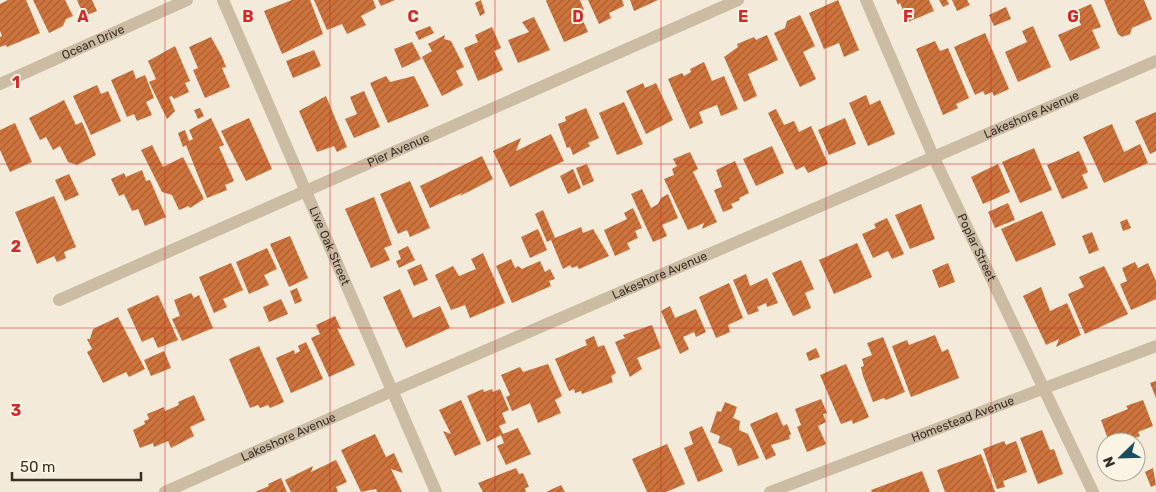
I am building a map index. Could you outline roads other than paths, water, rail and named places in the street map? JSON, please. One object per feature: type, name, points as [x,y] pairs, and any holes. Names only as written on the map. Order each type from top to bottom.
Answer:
[{"type":"street","name":"Ocean Drive","points":[[0,84],[187,0]]},
{"type":"street","name":"Live Oak Street","points":[[223,0],[436,492]]},
{"type":"street","name":"Pier Avenue","points":[[60,300],[738,0]]},
{"type":"street","name":"Poplar Street","points":[[866,0],[934,158],[1093,492]]},
{"type":"street","name":"Lakeshore Avenue","points":[[165,492],[392,391],[1156,61]]},
{"type":"street","name":"Homestead Avenue","points":[[770,492],[1156,346]]}]
